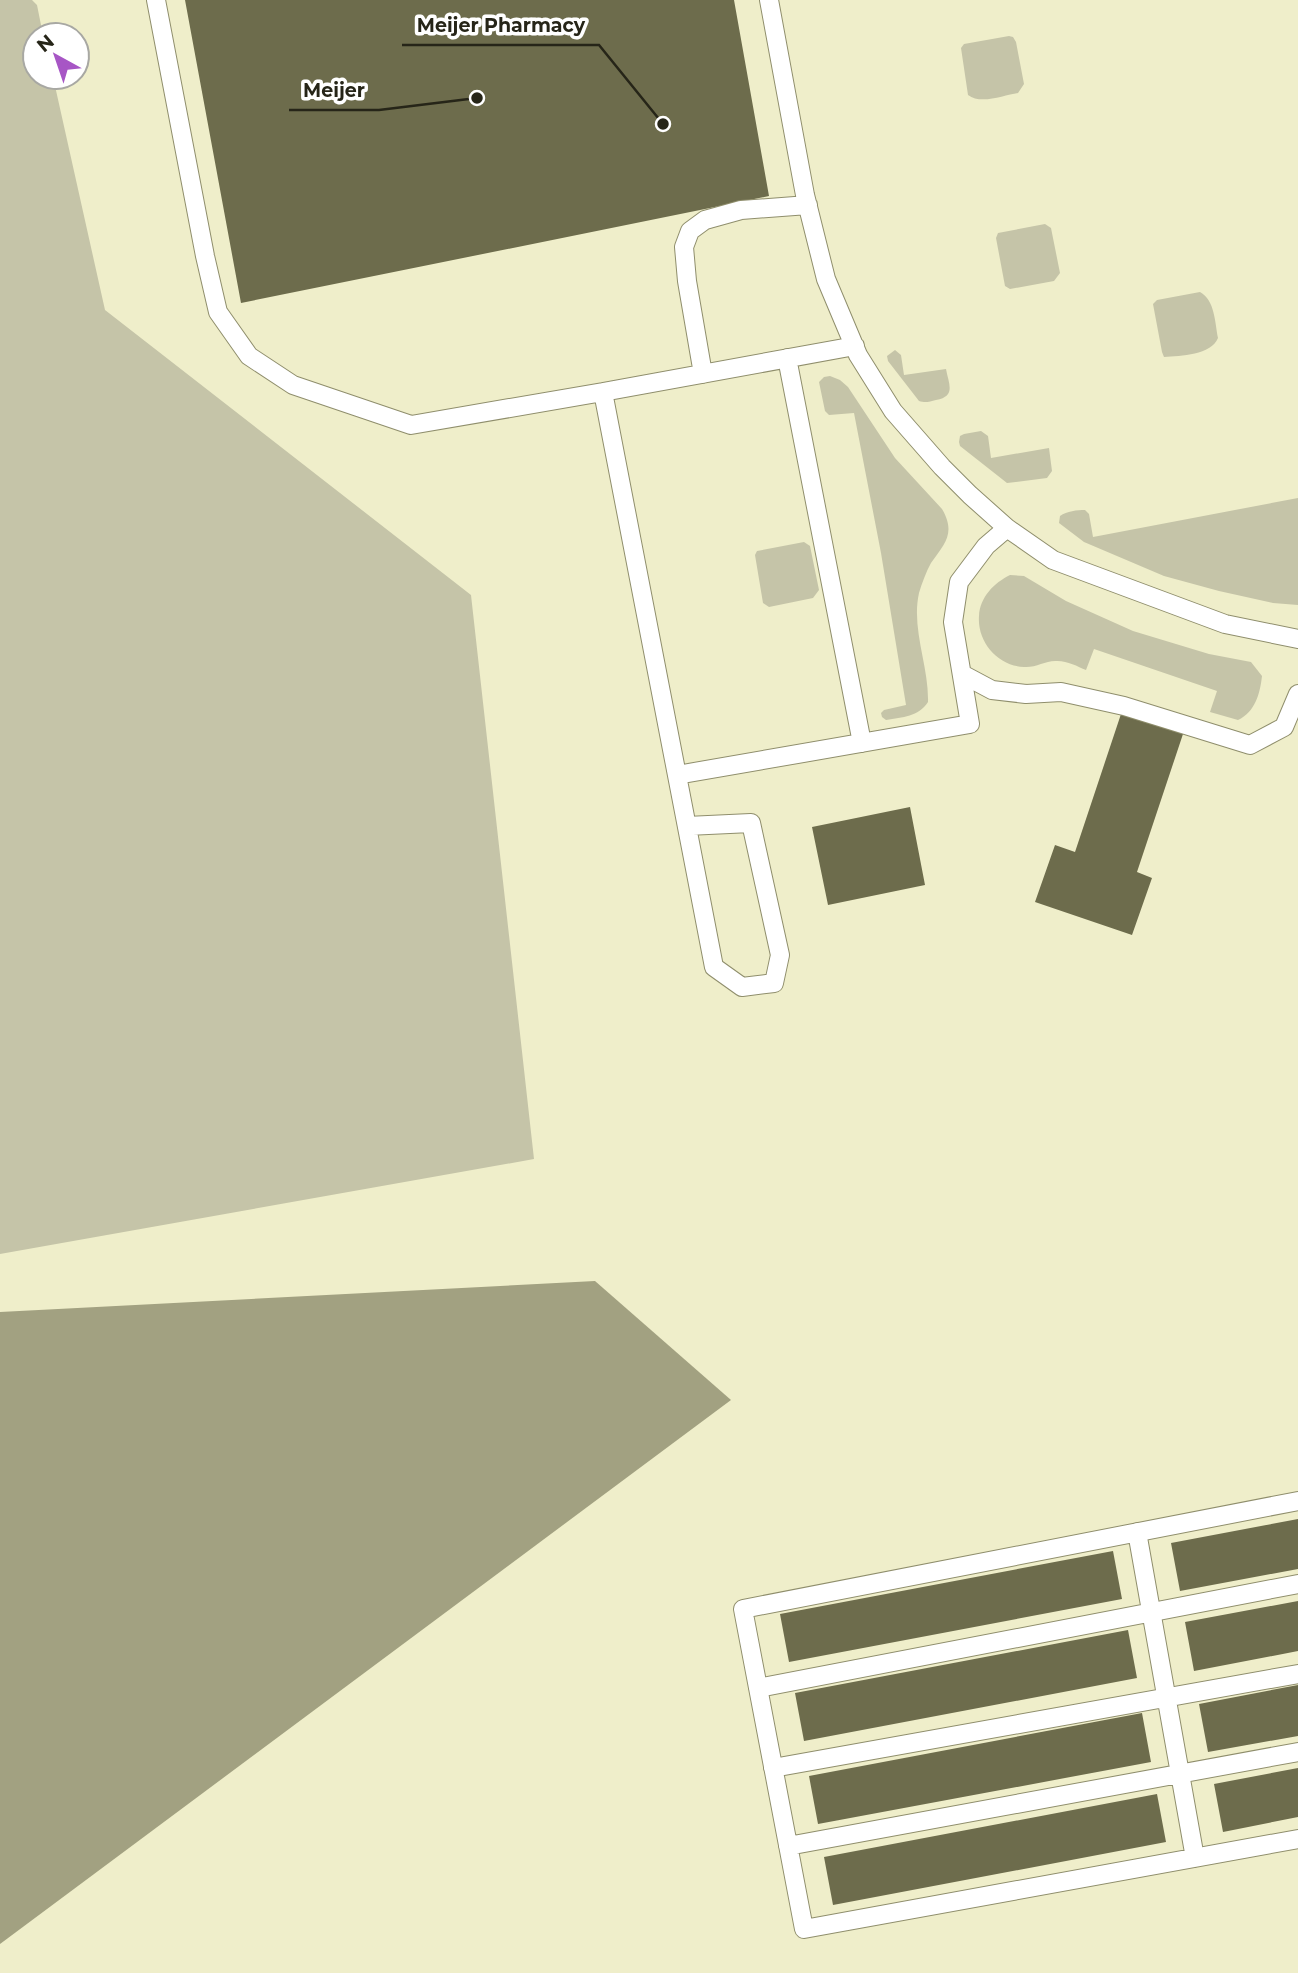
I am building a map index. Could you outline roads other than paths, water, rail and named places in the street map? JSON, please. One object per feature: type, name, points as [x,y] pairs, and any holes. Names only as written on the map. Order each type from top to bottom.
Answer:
[{"type":"lane","points":[[156,0],[218,312],[249,356],[293,385],[411,425],[855,346]]},
{"type":"lane","points":[[769,0],[808,205],[826,278],[855,346],[893,411],[942,467],[1007,528],[1054,560],[1225,624],[1298,639]]},
{"type":"lane","points":[[703,374],[687,281],[684,247],[690,231],[705,220],[741,210],[808,205]]},
{"type":"lane","points":[[787,358],[862,743]]},
{"type":"lane","points":[[603,392],[714,967],[742,987],[774,983],[780,955],[751,822],[687,826]]},
{"type":"lane","points":[[677,775],[970,724],[953,622],[959,582],[986,547],[1007,528]]},
{"type":"lane","points":[[962,674],[992,690],[1026,694],[1061,692],[1124,706],[1250,745],[1284,727],[1298,694]]},
{"type":"lane","points":[[1298,1501],[743,1609],[804,1929],[1298,1839]]},
{"type":"lane","points":[[1137,1532],[1195,1858]]},
{"type":"lane","points":[[758,1688],[1298,1584]]},
{"type":"lane","points":[[773,1768],[1298,1674]]},
{"type":"lane","points":[[788,1846],[1298,1752]]},
{"type":"place","name":"Meijer","points":[[477,98]]},
{"type":"place","name":"Meijer Pharmacy","points":[[663,124]]}]
